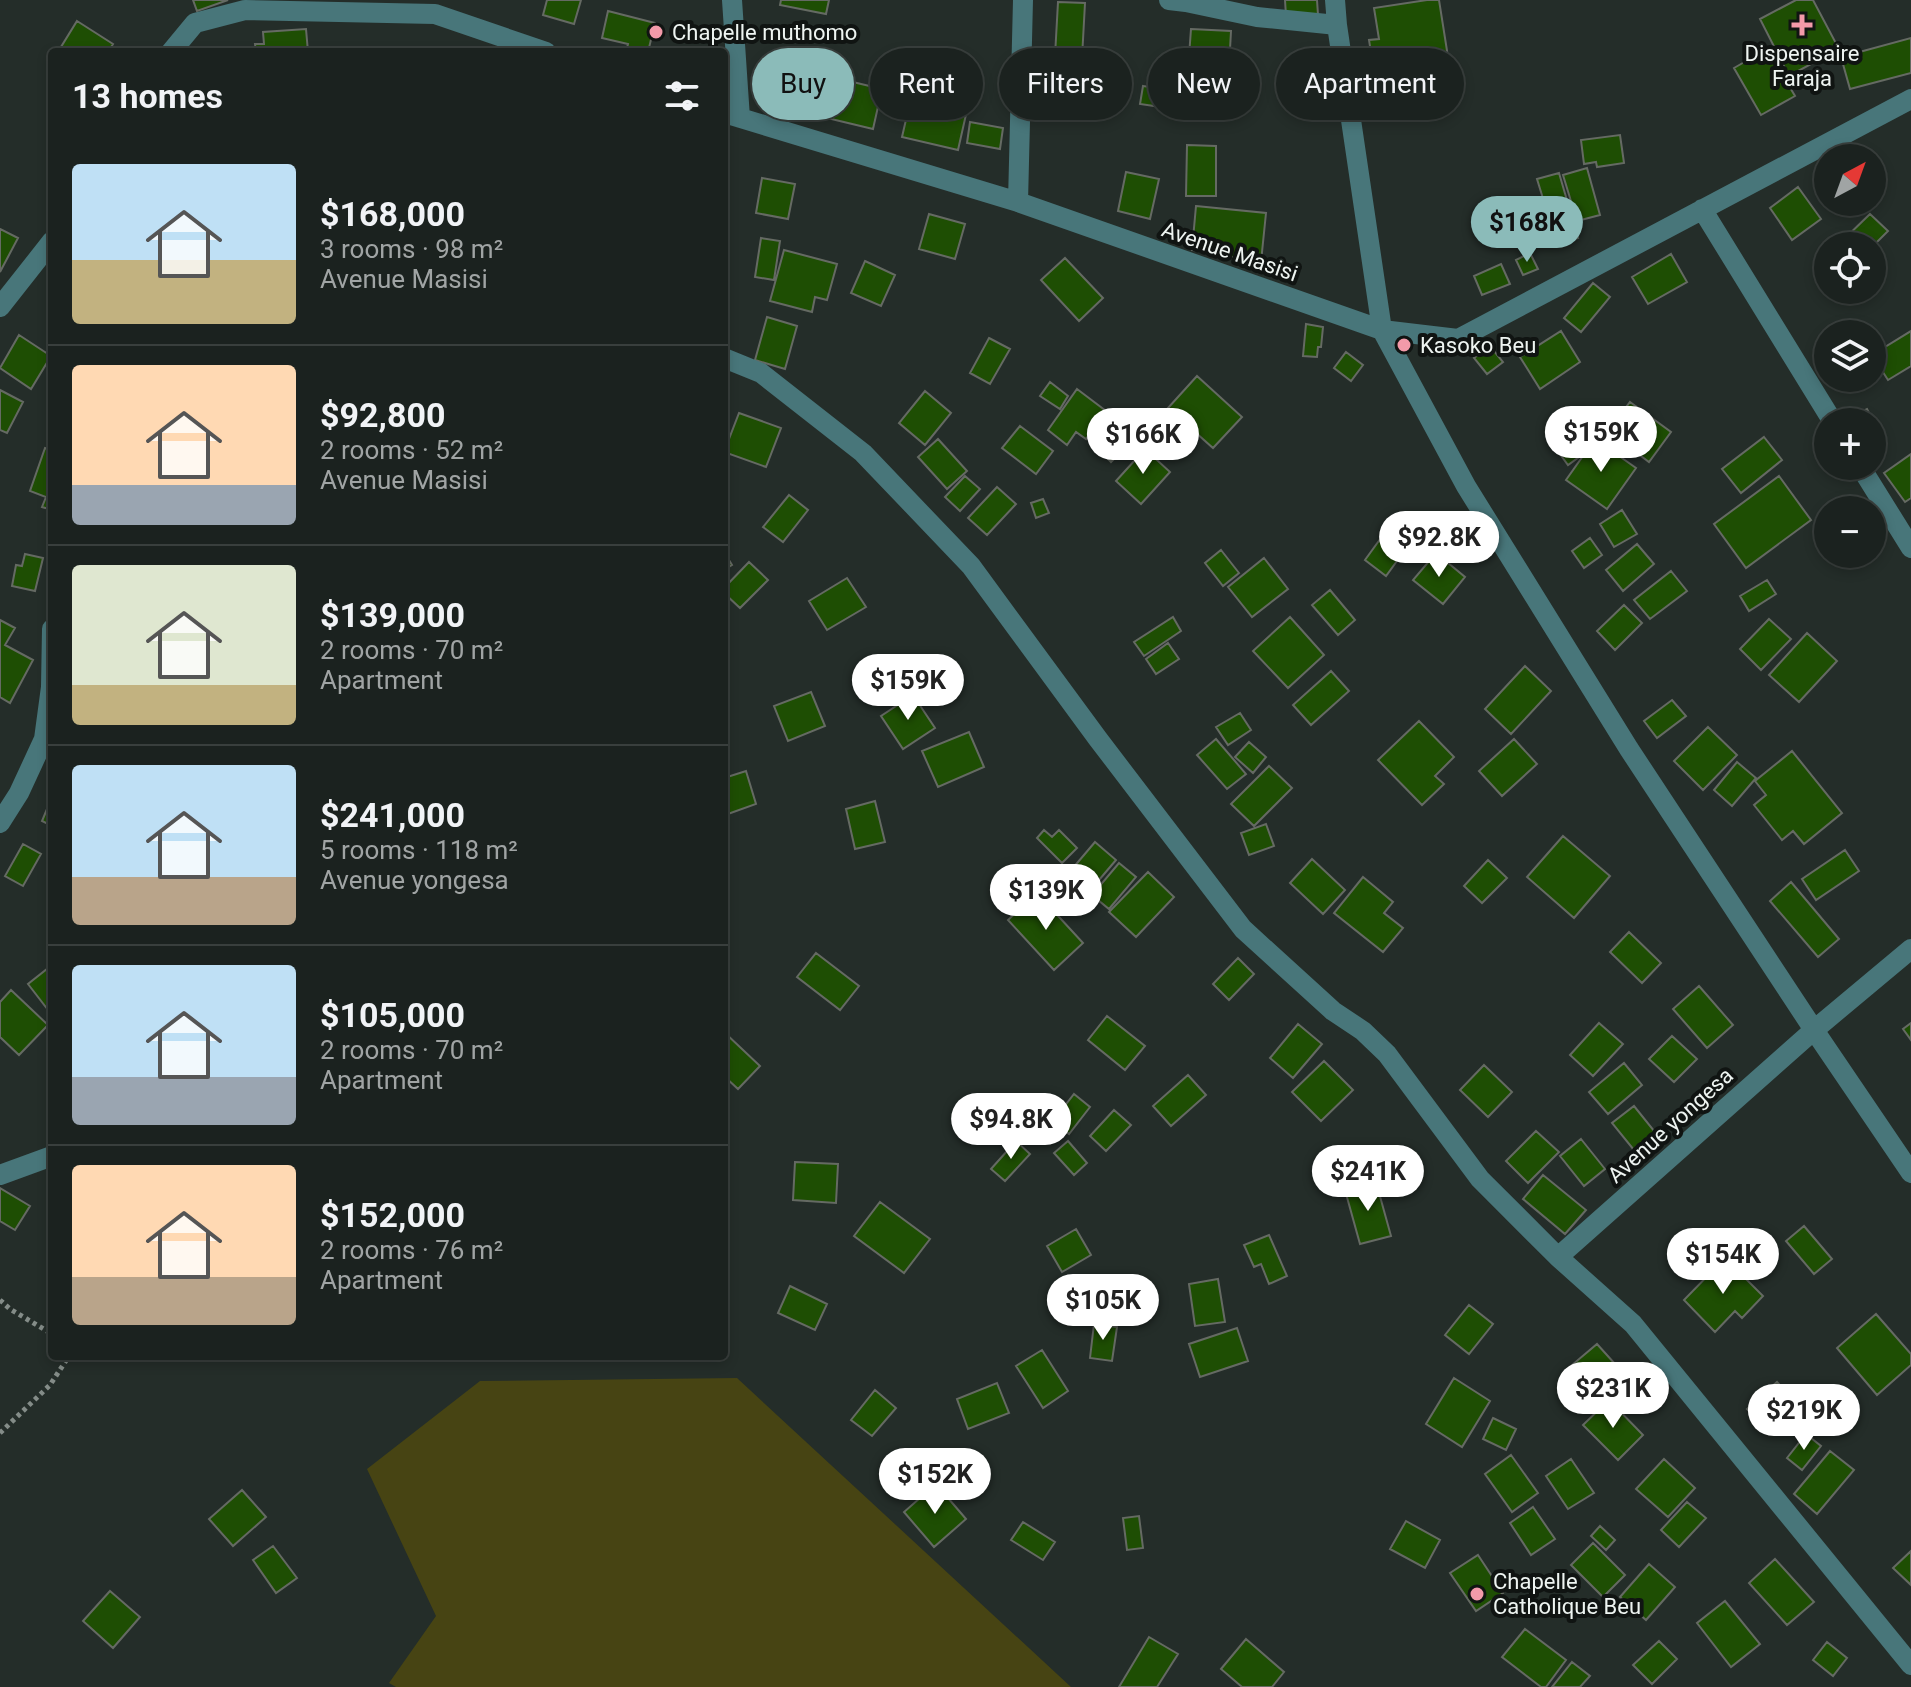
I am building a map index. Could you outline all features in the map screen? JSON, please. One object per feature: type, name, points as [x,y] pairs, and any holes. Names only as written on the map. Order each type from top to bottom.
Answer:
[{"type":"street","points":[[732,0],[732,116]]},
{"type":"street","points":[[1018,202],[1023,0]]},
{"type":"street","points":[[1169,0],[1257,17],[1337,25]]},
{"type":"street","points":[[1335,0],[1382,330],[1474,499],[1629,749],[1911,1173]]},
{"type":"street","points":[[174,48],[195,23],[245,10],[435,7],[536,48]]},
{"type":"street","name":"Avenue Masisi","points":[[732,116],[1018,202],[1382,330],[1458,339],[1911,99]]},
{"type":"street","points":[[1702,209],[1824,408]]},
{"type":"street","points":[[0,307],[48,246]]},
{"type":"street","points":[[728,360],[761,373],[863,453],[971,566],[1243,929],[1333,1011],[1363,1031],[1387,1054],[1480,1179],[1558,1257],[1633,1324],[1911,1665]]},
{"type":"street","points":[[1869,480],[1911,548]]},
{"type":"street","points":[[0,823],[19,793],[44,739],[48,709]]},
{"type":"street","name":"Avenue yongesa","points":[[1558,1257],[1814,1030],[1911,949]]},
{"type":"street","points":[[0,1175],[48,1157]]},
{"type":"path","points":[[0,1300],[48,1332]]},
{"type":"path","points":[[0,1433],[50,1385],[66,1360]]},
{"type":"shaded area","points":[[737,1378],[1071,1687],[396,1687],[389,1683],[436,1616],[367,1469],[480,1381]]},
{"type":"building","points":[[193,0],[228,0],[197,11]]},
{"type":"building","points":[[547,0],[581,0],[574,24],[543,15]]},
{"type":"building","points":[[781,0],[829,0],[826,14],[780,5]]},
{"type":"building","points":[[1285,0],[1317,0],[1318,15],[1286,16]]},
{"type":"building","points":[[1439,0],[1447,48],[1370,48],[1369,40],[1379,39],[1374,8]]},
{"type":"building","points":[[1796,0],[1813,0],[1839,49],[1789,76],[1760,19]]},
{"type":"building","points":[[1058,2],[1085,3],[1083,48],[1055,48]]},
{"type":"building","points":[[608,11],[655,23],[649,48],[627,48],[628,44],[602,38]]},
{"type":"building","points":[[77,21],[113,44],[110,48],[61,47]]},
{"type":"building","points":[[306,29],[308,48],[256,48],[255,44],[264,44],[263,32]]},
{"type":"building","points":[[1191,29],[1231,31],[1230,48],[1190,48]]},
{"type":"building","points":[[1911,38],[1911,73],[1850,89],[1841,57]]},
{"type":"building","points":[[1767,49],[1795,96],[1761,115],[1734,68]]},
{"type":"building","points":[[854,82],[870,86],[870,120],[875,120],[873,129],[836,120],[854,120]]},
{"type":"building","points":[[1143,86],[1148,87],[1148,105],[1140,104]]},
{"type":"building","points":[[906,120],[965,120],[958,150],[902,137]]},
{"type":"building","points":[[970,122],[1003,128],[1000,149],[967,143]]},
{"type":"building","points":[[1620,135],[1624,163],[1597,167],[1596,162],[1584,164],[1581,140]]},
{"type":"building","points":[[1187,145],[1216,146],[1216,196],[1186,196]]},
{"type":"building","points":[[1587,168],[1600,215],[1577,221],[1563,175]]},
{"type":"building","points":[[1126,172],[1159,179],[1150,219],[1118,211]]},
{"type":"building","points":[[1559,173],[1578,238],[1557,244],[1537,179]]},
{"type":"building","points":[[762,178],[795,184],[788,219],[756,213]]},
{"type":"building","points":[[1798,187],[1814,209],[1814,216],[1821,219],[1792,240],[1770,208]]},
{"type":"building","points":[[1196,206],[1266,213],[1261,262],[1192,250]]},
{"type":"building","points":[[929,214],[965,224],[955,259],[919,249]]},
{"type":"building","points":[[1868,216],[1872,216],[1888,231],[1886,233],[1851,232]]},
{"type":"building","points":[[0,229],[18,238],[0,272]]},
{"type":"building","points":[[761,238],[780,241],[774,280],[755,277]]},
{"type":"building","points":[[784,250],[837,264],[827,300],[815,297],[812,312],[770,301]]},
{"type":"building","points":[[1530,253],[1538,269],[1523,275],[1516,260]]},
{"type":"building","points":[[1671,254],[1687,282],[1648,304],[1632,277]]},
{"type":"building","points":[[1065,258],[1103,298],[1079,321],[1041,280]]},
{"type":"building","points":[[865,261],[895,275],[881,306],[851,293]]},
{"type":"building","points":[[1501,264],[1510,284],[1482,295],[1474,276]]},
{"type":"building","points":[[1593,283],[1610,297],[1581,332],[1564,318]]},
{"type":"building","points":[[767,317],[797,326],[785,369],[755,360]]},
{"type":"building","points":[[1306,324],[1323,327],[1317,357],[1303,356]]},
{"type":"building","points":[[1561,331],[1580,362],[1540,389],[1520,357]]},
{"type":"building","points":[[1911,331],[1911,366],[1888,380],[1886,377],[1886,346]]},
{"type":"building","points":[[19,335],[48,354],[48,361],[31,389],[0,368]]},
{"type":"building","points":[[989,338],[1010,349],[990,384],[970,373]]},
{"type":"building","points":[[1490,346],[1503,362],[1487,374],[1474,358]]},
{"type":"building","points":[[1346,352],[1363,365],[1351,381],[1334,368]]},
{"type":"building","points":[[1197,376],[1242,417],[1213,448],[1168,408]]},
{"type":"building","points":[[1050,382],[1068,396],[1060,409],[1040,396]]},
{"type":"building","points":[[1077,389],[1106,411],[1086,439],[1076,432],[1067,445],[1048,430]]},
{"type":"building","points":[[0,390],[23,402],[7,433],[0,430]]},
{"type":"building","points":[[925,391],[951,413],[925,445],[899,423]]},
{"type":"building","points":[[1630,402],[1671,432],[1649,462],[1608,431]]},
{"type":"building","points":[[739,413],[781,428],[766,467],[728,453],[728,442]]},
{"type":"building","points":[[1123,422],[1137,436],[1111,462],[1097,447]]},
{"type":"building","points":[[1020,426],[1053,451],[1036,474],[1002,448]]},
{"type":"building","points":[[1574,436],[1586,452],[1568,465],[1557,450]]},
{"type":"building","points":[[1764,437],[1782,460],[1741,493],[1722,469]]},
{"type":"building","points":[[938,439],[967,471],[947,489],[918,457]]},
{"type":"building","points":[[1595,439],[1636,468],[1607,509],[1566,480]]},
{"type":"building","points":[[45,448],[48,449],[48,509],[42,507],[46,497],[30,491]]},
{"type":"building","points":[[1145,449],[1170,472],[1141,504],[1116,481]]},
{"type":"building","points":[[1911,454],[1911,498],[1905,502],[1886,472]]},
{"type":"building","points":[[965,476],[980,489],[960,511],[945,497]]},
{"type":"building","points":[[1779,476],[1811,520],[1746,568],[1714,524]]},
{"type":"building","points":[[997,487],[1016,504],[987,535],[968,518]]},
{"type":"building","points":[[789,495],[808,510],[783,542],[763,527]]},
{"type":"building","points":[[1043,499],[1049,513],[1036,518],[1031,503]]},
{"type":"building","points":[[1622,510],[1637,534],[1614,547],[1600,524]]},
{"type":"building","points":[[1397,516],[1418,532],[1386,576],[1365,560]]},
{"type":"building","points":[[1590,538],[1602,555],[1584,568],[1572,551]]},
{"type":"building","points":[[1637,544],[1654,564],[1623,591],[1606,570]]},
{"type":"building","points":[[1221,550],[1239,573],[1223,586],[1205,563]]},
{"type":"building","points":[[1436,553],[1465,577],[1443,604],[1413,580]]},
{"type":"building","points":[[25,554],[43,558],[35,591],[12,586],[16,565],[22,566]]},
{"type":"building","points":[[1264,558],[1288,589],[1252,617],[1228,587]]},
{"type":"building","points":[[749,562],[768,580],[740,608],[728,597],[728,584]]},
{"type":"building","points":[[1671,571],[1687,591],[1650,619],[1634,600]]},
{"type":"building","points":[[847,578],[866,607],[827,630],[809,601]]},
{"type":"building","points":[[1767,580],[1776,594],[1749,611],[1740,596]]},
{"type":"building","points":[[1330,590],[1355,620],[1338,635],[1312,605]]},
{"type":"building","points":[[1624,605],[1642,623],[1615,650],[1597,631]]},
{"type":"building","points":[[1173,617],[1181,631],[1144,656],[1134,642]]},
{"type":"building","points":[[1290,617],[1324,655],[1288,688],[1253,651]]},
{"type":"building","points":[[1769,619],[1791,639],[1761,670],[1740,649]]},
{"type":"building","points":[[0,620],[15,628],[5,645],[33,660],[10,703],[0,697]]},
{"type":"building","points":[[1807,633],[1837,661],[1799,702],[1769,675]]},
{"type":"building","points":[[1168,643],[1179,659],[1156,674],[1146,659]]},
{"type":"building","points":[[1525,666],[1551,691],[1511,734],[1485,709]]},
{"type":"building","points":[[1331,671],[1349,691],[1311,725],[1293,705]]},
{"type":"building","points":[[811,692],[825,726],[788,741],[774,706]]},
{"type":"building","points":[[913,695],[935,728],[903,749],[881,716]]},
{"type":"building","points":[[1672,700],[1686,716],[1657,738],[1644,721]]},
{"type":"building","points":[[1240,713],[1251,730],[1228,745],[1216,727]]},
{"type":"building","points":[[1419,721],[1454,757],[1435,776],[1444,784],[1422,805],[1378,760]]},
{"type":"building","points":[[1708,727],[1737,755],[1703,790],[1674,761]]},
{"type":"building","points":[[969,732],[984,767],[938,787],[922,751]]},
{"type":"building","points":[[1216,739],[1246,774],[1227,789],[1197,755]]},
{"type":"building","points":[[1514,739],[1537,764],[1502,796],[1479,771]]},
{"type":"building","points":[[1249,742],[1266,757],[1253,773],[1235,757]]},
{"type":"building","points":[[1792,751],[1842,813],[1804,844],[1793,831],[1782,840],[1754,805],[1766,795],[1755,781]]},
{"type":"building","points":[[1737,762],[1756,778],[1732,806],[1714,790]]},
{"type":"building","points":[[1269,766],[1292,788],[1254,826],[1231,804]]},
{"type":"building","points":[[746,771],[756,804],[728,814],[728,777]]},
{"type":"building","points":[[875,801],[885,842],[855,849],[846,809]]},
{"type":"building","points":[[48,807],[48,824],[42,821]]},
{"type":"building","points":[[1266,824],[1274,846],[1249,855],[1241,833]]},
{"type":"building","points":[[1044,830],[1052,837],[1059,830],[1077,848],[1062,863],[1037,838]]},
{"type":"building","points":[[1563,836],[1610,876],[1574,918],[1527,877]]},
{"type":"building","points":[[1095,842],[1116,860],[1088,893],[1067,875]]},
{"type":"building","points":[[23,844],[41,854],[23,886],[5,876]]},
{"type":"building","points":[[1845,850],[1859,871],[1816,900],[1802,879]]},
{"type":"building","points":[[1312,859],[1345,890],[1323,914],[1290,883]]},
{"type":"building","points":[[1488,860],[1507,878],[1482,903],[1464,886]]},
{"type":"building","points":[[1119,863],[1136,877],[1109,909],[1092,895]]},
{"type":"building","points":[[1148,872],[1174,897],[1136,937],[1109,912]]},
{"type":"building","points":[[1363,877],[1393,902],[1384,913],[1403,928],[1383,952],[1334,913]]},
{"type":"building","points":[[1791,882],[1839,939],[1818,957],[1770,901]]},
{"type":"building","points":[[1037,893],[1083,943],[1054,970],[1008,920]]},
{"type":"building","points":[[1629,932],[1661,963],[1642,983],[1610,952]]},
{"type":"building","points":[[816,953],[859,986],[840,1010],[797,977]]},
{"type":"building","points":[[1238,958],[1254,974],[1229,1000],[1213,984]]},
{"type":"building","points":[[48,970],[48,1010],[28,984]]},
{"type":"building","points":[[1699,986],[1733,1025],[1707,1048],[1673,1009]]},
{"type":"building","points":[[11,990],[48,1025],[19,1055],[0,1037],[0,1002]]},
{"type":"building","points":[[1107,1016],[1145,1046],[1125,1070],[1088,1040]]},
{"type":"building","points":[[1599,1023],[1623,1044],[1593,1076],[1570,1055]]},
{"type":"building","points":[[1911,1023],[1911,1040],[1903,1029]]},
{"type":"building","points":[[1298,1024],[1322,1044],[1293,1078],[1270,1058]]},
{"type":"building","points":[[728,1036],[760,1066],[738,1089],[728,1080]]},
{"type":"building","points":[[1672,1036],[1697,1059],[1674,1082],[1649,1059]]},
{"type":"building","points":[[1324,1061],[1353,1090],[1321,1121],[1292,1092]]},
{"type":"building","points":[[1624,1063],[1642,1085],[1608,1114],[1589,1092]]},
{"type":"building","points":[[1484,1065],[1512,1092],[1488,1117],[1460,1090]]},
{"type":"building","points":[[1188,1075],[1206,1095],[1171,1126],[1153,1106]]},
{"type":"building","points":[[1074,1094],[1090,1107],[1069,1134],[1053,1121]]},
{"type":"building","points":[[1634,1106],[1659,1137],[1638,1155],[1612,1123]]},
{"type":"building","points":[[1114,1110],[1131,1125],[1106,1151],[1090,1136]]},
{"type":"building","points":[[1536,1131],[1559,1152],[1528,1183],[1506,1161]]},
{"type":"building","points":[[1581,1139],[1605,1169],[1584,1186],[1560,1156]]},
{"type":"building","points":[[1016,1141],[1030,1154],[1005,1181],[991,1169]]},
{"type":"building","points":[[1068,1141],[1087,1163],[1074,1175],[1054,1153]]},
{"type":"building","points":[[795,1162],[838,1164],[836,1203],[793,1200]]},
{"type":"building","points":[[1543,1175],[1586,1210],[1565,1234],[1523,1199]]},
{"type":"building","points":[[1376,1182],[1391,1236],[1360,1244],[1345,1190]]},
{"type":"building","points":[[0,1188],[30,1206],[15,1230],[0,1221]]},
{"type":"building","points":[[880,1202],[930,1239],[904,1273],[854,1236]]},
{"type":"building","points":[[1804,1226],[1832,1259],[1814,1274],[1786,1241]]},
{"type":"building","points":[[1076,1229],[1091,1255],[1062,1272],[1047,1246]]},
{"type":"building","points":[[1269,1235],[1287,1276],[1269,1284],[1261,1264],[1254,1267],[1244,1245]]},
{"type":"building","points":[[1725,1258],[1763,1296],[1742,1318],[1735,1311],[1715,1332],[1684,1300]]},
{"type":"building","points":[[1218,1279],[1225,1322],[1195,1326],[1189,1284]]},
{"type":"building","points":[[790,1286],[827,1304],[815,1330],[778,1313]]},
{"type":"building","points":[[1469,1305],[1493,1324],[1469,1354],[1445,1335]]},
{"type":"building","points":[[1876,1314],[1911,1354],[1911,1365],[1877,1395],[1837,1348]]},
{"type":"building","points":[[1094,1324],[1117,1327],[1112,1361],[1090,1358]]},
{"type":"building","points":[[1237,1328],[1248,1361],[1200,1377],[1189,1344]]},
{"type":"building","points":[[1597,1344],[1615,1364],[1590,1386],[1572,1365]]},
{"type":"building","points":[[1042,1350],[1068,1391],[1043,1408],[1016,1366]]},
{"type":"building","points":[[1454,1378],[1490,1401],[1462,1447],[1426,1424]]},
{"type":"building","points":[[1777,1382],[1794,1401],[1765,1428],[1747,1409]]},
{"type":"building","points":[[997,1383],[1009,1413],[968,1429],[957,1399]]},
{"type":"building","points":[[875,1390],[896,1408],[872,1436],[851,1420]]},
{"type":"building","points":[[1609,1400],[1643,1435],[1618,1460],[1583,1425]]},
{"type":"building","points":[[1493,1418],[1516,1429],[1506,1450],[1483,1439]]},
{"type":"building","points":[[1806,1434],[1821,1446],[1802,1470],[1787,1458]]},
{"type":"building","points":[[1830,1451],[1854,1470],[1817,1514],[1794,1494]]},
{"type":"building","points":[[1511,1455],[1538,1493],[1512,1512],[1485,1474]]},
{"type":"building","points":[[1571,1459],[1594,1493],[1568,1509],[1546,1476]]},
{"type":"building","points":[[1664,1459],[1695,1488],[1668,1517],[1636,1489]]},
{"type":"building","points":[[936,1484],[966,1519],[934,1547],[904,1512]]},
{"type":"building","points":[[242,1490],[266,1517],[233,1546],[209,1519]]},
{"type":"building","points":[[1687,1502],[1706,1518],[1679,1547],[1661,1530]]},
{"type":"building","points":[[1533,1507],[1555,1539],[1531,1555],[1510,1523]]},
{"type":"building","points":[[1139,1516],[1143,1548],[1127,1550],[1123,1518]]},
{"type":"building","points":[[1406,1521],[1440,1540],[1425,1568],[1390,1549]]},
{"type":"building","points":[[1023,1522],[1055,1542],[1043,1560],[1011,1540]]},
{"type":"building","points":[[1600,1526],[1615,1540],[1606,1550],[1591,1536]]},
{"type":"building","points":[[1593,1543],[1625,1575],[1603,1597],[1571,1565]]},
{"type":"building","points":[[273,1546],[297,1578],[276,1593],[253,1560]]},
{"type":"building","points":[[1911,1551],[1911,1585],[1893,1568]]},
{"type":"building","points":[[1478,1555],[1503,1593],[1476,1611],[1450,1573]]},
{"type":"building","points":[[1775,1559],[1814,1602],[1787,1625],[1749,1583]]},
{"type":"building","points":[[1649,1564],[1675,1587],[1646,1620],[1620,1597]]},
{"type":"building","points":[[110,1591],[140,1617],[113,1648],[83,1621]]},
{"type":"building","points":[[1725,1601],[1760,1644],[1731,1667],[1697,1623]]},
{"type":"building","points":[[1525,1629],[1566,1660],[1546,1687],[1541,1687],[1502,1657]]},
{"type":"building","points":[[1149,1637],[1178,1654],[1157,1687],[1119,1687]]},
{"type":"building","points":[[1246,1639],[1284,1672],[1272,1687],[1242,1687],[1221,1669]]},
{"type":"building","points":[[1659,1641],[1677,1659],[1652,1684],[1633,1665]]},
{"type":"building","points":[[1827,1642],[1847,1658],[1833,1676],[1813,1660]]},
{"type":"building","points":[[1572,1662],[1590,1676],[1580,1687],[1552,1687]]},
{"type":"place","name":"Dispensaire Faraja","points":[[1802,25]]},
{"type":"place","name":"Chapelle muthomo","points":[[656,32]]},
{"type":"place","name":"Kasoko Beu","points":[[1404,345]]},
{"type":"place","name":"Chapelle Catholique Beu","points":[[1477,1594]]}]
